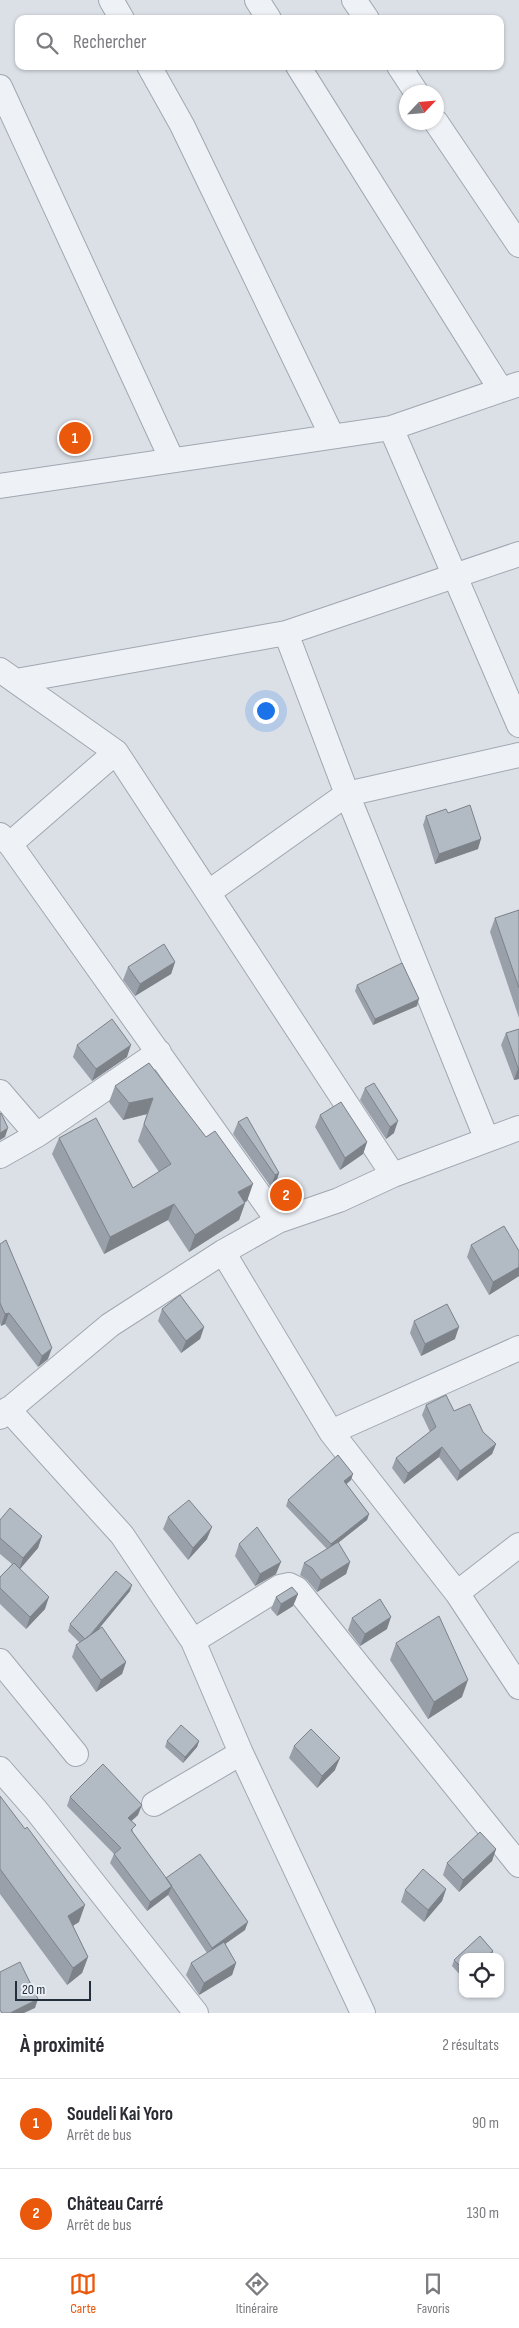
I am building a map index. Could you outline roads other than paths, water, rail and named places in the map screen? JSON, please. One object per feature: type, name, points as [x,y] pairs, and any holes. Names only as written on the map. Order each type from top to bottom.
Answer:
[{"type":"street","points":[[111,0],[120,15]]},
{"type":"street","points":[[257,0],[266,15]]},
{"type":"street","points":[[354,0],[364,15]]},
{"type":"street","points":[[151,70],[182,124],[332,436]]},
{"type":"street","points":[[0,486],[391,428],[510,387],[301,70]]},
{"type":"street","points":[[402,70],[411,85]]},
{"type":"street","points":[[0,87],[172,460]]},
{"type":"street","points":[[441,130],[519,245]]},
{"type":"street","points":[[391,428],[456,575],[519,725]]},
{"type":"street","points":[[8,676],[286,633],[519,554]]},
{"type":"street","points":[[286,633],[347,794],[487,1140]]},
{"type":"street","points":[[8,676],[116,752],[393,1174]]},
{"type":"street","points":[[116,752],[5,840],[159,1052],[278,1221]]},
{"type":"street","points":[[209,892],[347,794],[519,754]]},
{"type":"street","points":[[0,1156],[37,1135],[159,1052]]},
{"type":"street","points":[[0,1092],[37,1135]]},
{"type":"street","points":[[362,2013],[241,1753],[193,1641],[122,1536],[4,1413],[110,1325],[223,1252],[278,1221],[339,1200],[393,1174],[519,1128]]},
{"type":"street","points":[[223,1252],[331,1432],[457,1593],[519,1687]]},
{"type":"street","points":[[331,1432],[519,1348]]},
{"type":"street","points":[[457,1593],[519,1545]]},
{"type":"street","points":[[193,1641],[280,1587],[289,1585],[297,1589],[519,1865]]},
{"type":"street","points":[[0,1660],[76,1754]]},
{"type":"street","points":[[154,1804],[241,1753]]},
{"type":"street","points":[[0,1769],[36,1810],[196,2013]]},
{"type":"place","name":"Soudeli Kai Yoro","points":[[75,438]]},
{"type":"place","name":"Château Carré","points":[[286,1195]]}]
